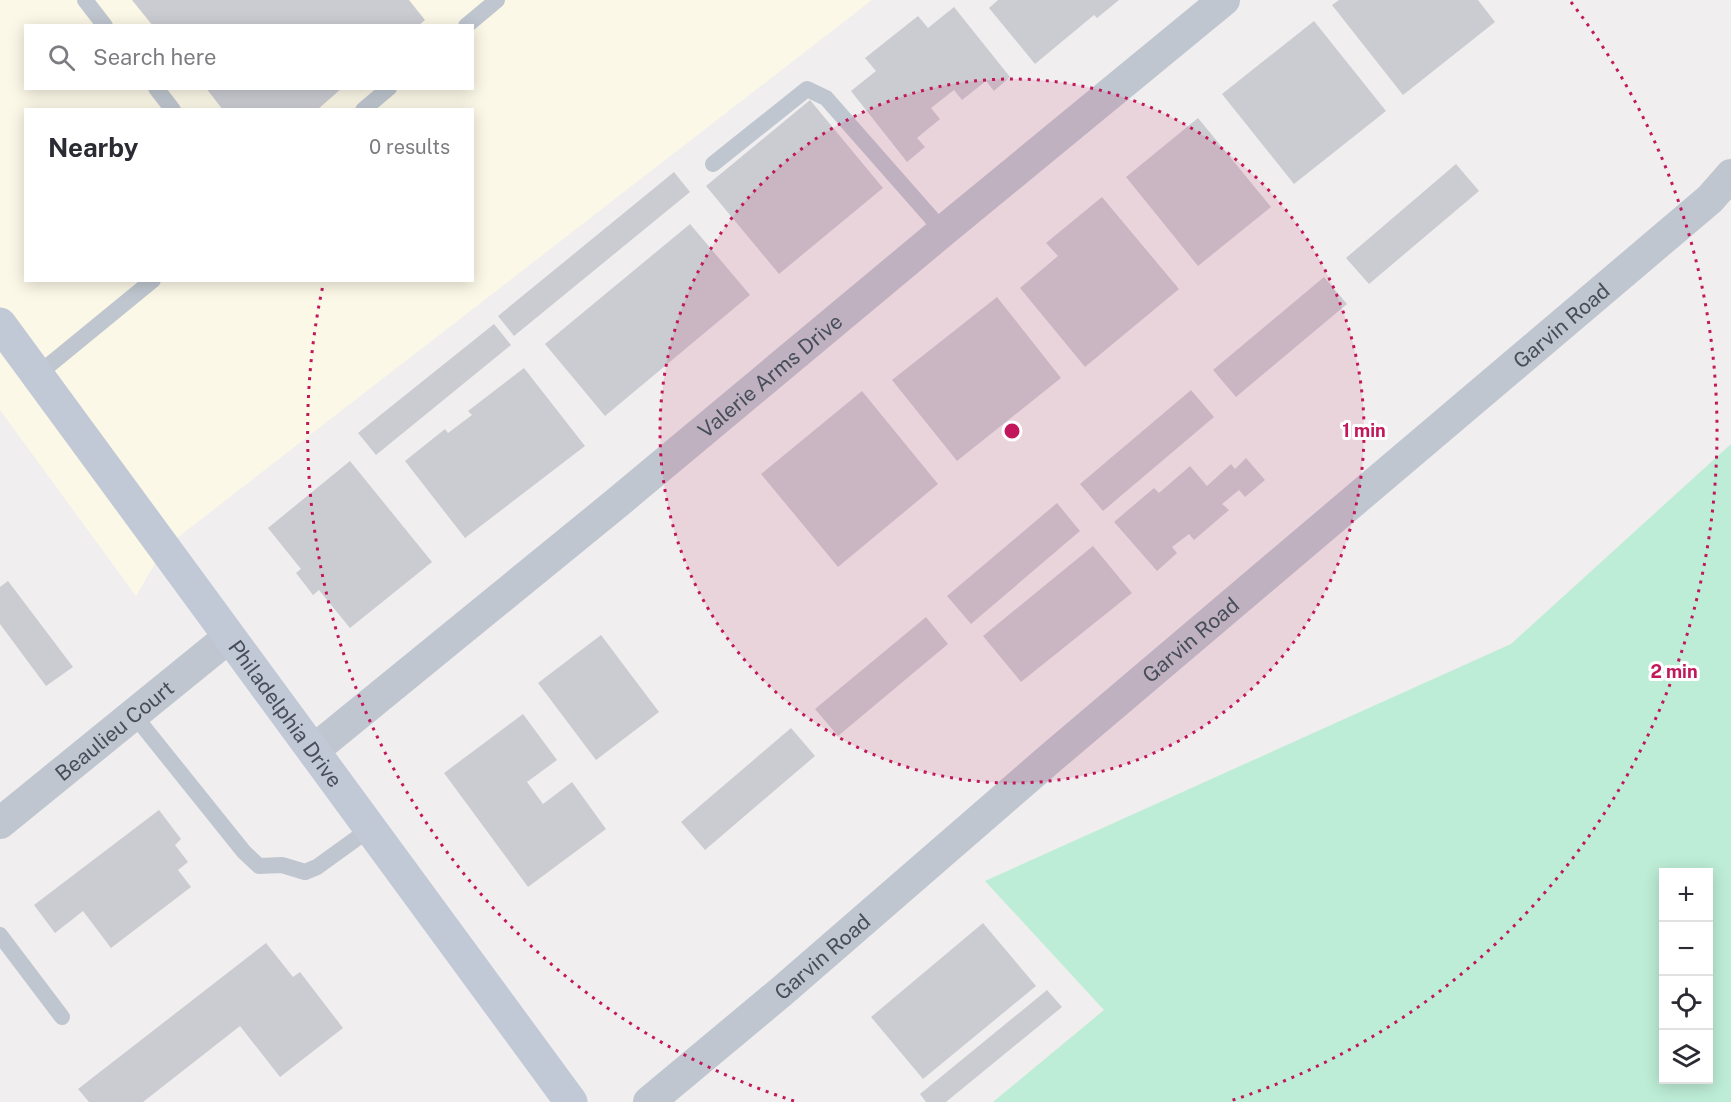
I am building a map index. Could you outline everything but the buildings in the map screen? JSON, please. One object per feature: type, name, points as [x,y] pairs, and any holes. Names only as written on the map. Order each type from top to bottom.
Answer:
[{"type":"main road","name":"Philadelphia Drive","points":[[0,324],[571,1102]]},
{"type":"street","name":"Valerie Arms Drive","points":[[314,750],[618,502],[1224,0]]},
{"type":"street","name":"Garvin Road","points":[[649,1102],[1710,199],[1731,175]]},
{"type":"street","name":"Beaulieu Court","points":[[0,823],[229,637]]},
{"type":"lane","points":[[85,0],[103,24]]},
{"type":"lane","points":[[468,24],[497,0]]},
{"type":"lane","points":[[713,164],[807,89],[826,98],[943,231]]},
{"type":"lane","points":[[158,90],[171,108]]},
{"type":"lane","points":[[365,108],[387,90]]},
{"type":"lane","points":[[37,375],[151,282]]},
{"type":"lane","points":[[134,715],[244,852],[260,866],[282,865],[305,872],[317,867],[370,828]]},
{"type":"lane","points":[[0,934],[62,1017]]},
{"type":"shaded area","points":[[0,0],[872,0],[164,548],[136,596],[0,410]]},
{"type":"green space","points":[[1731,444],[1731,1102],[993,1102],[1104,1010],[985,881],[1511,644]]}]
